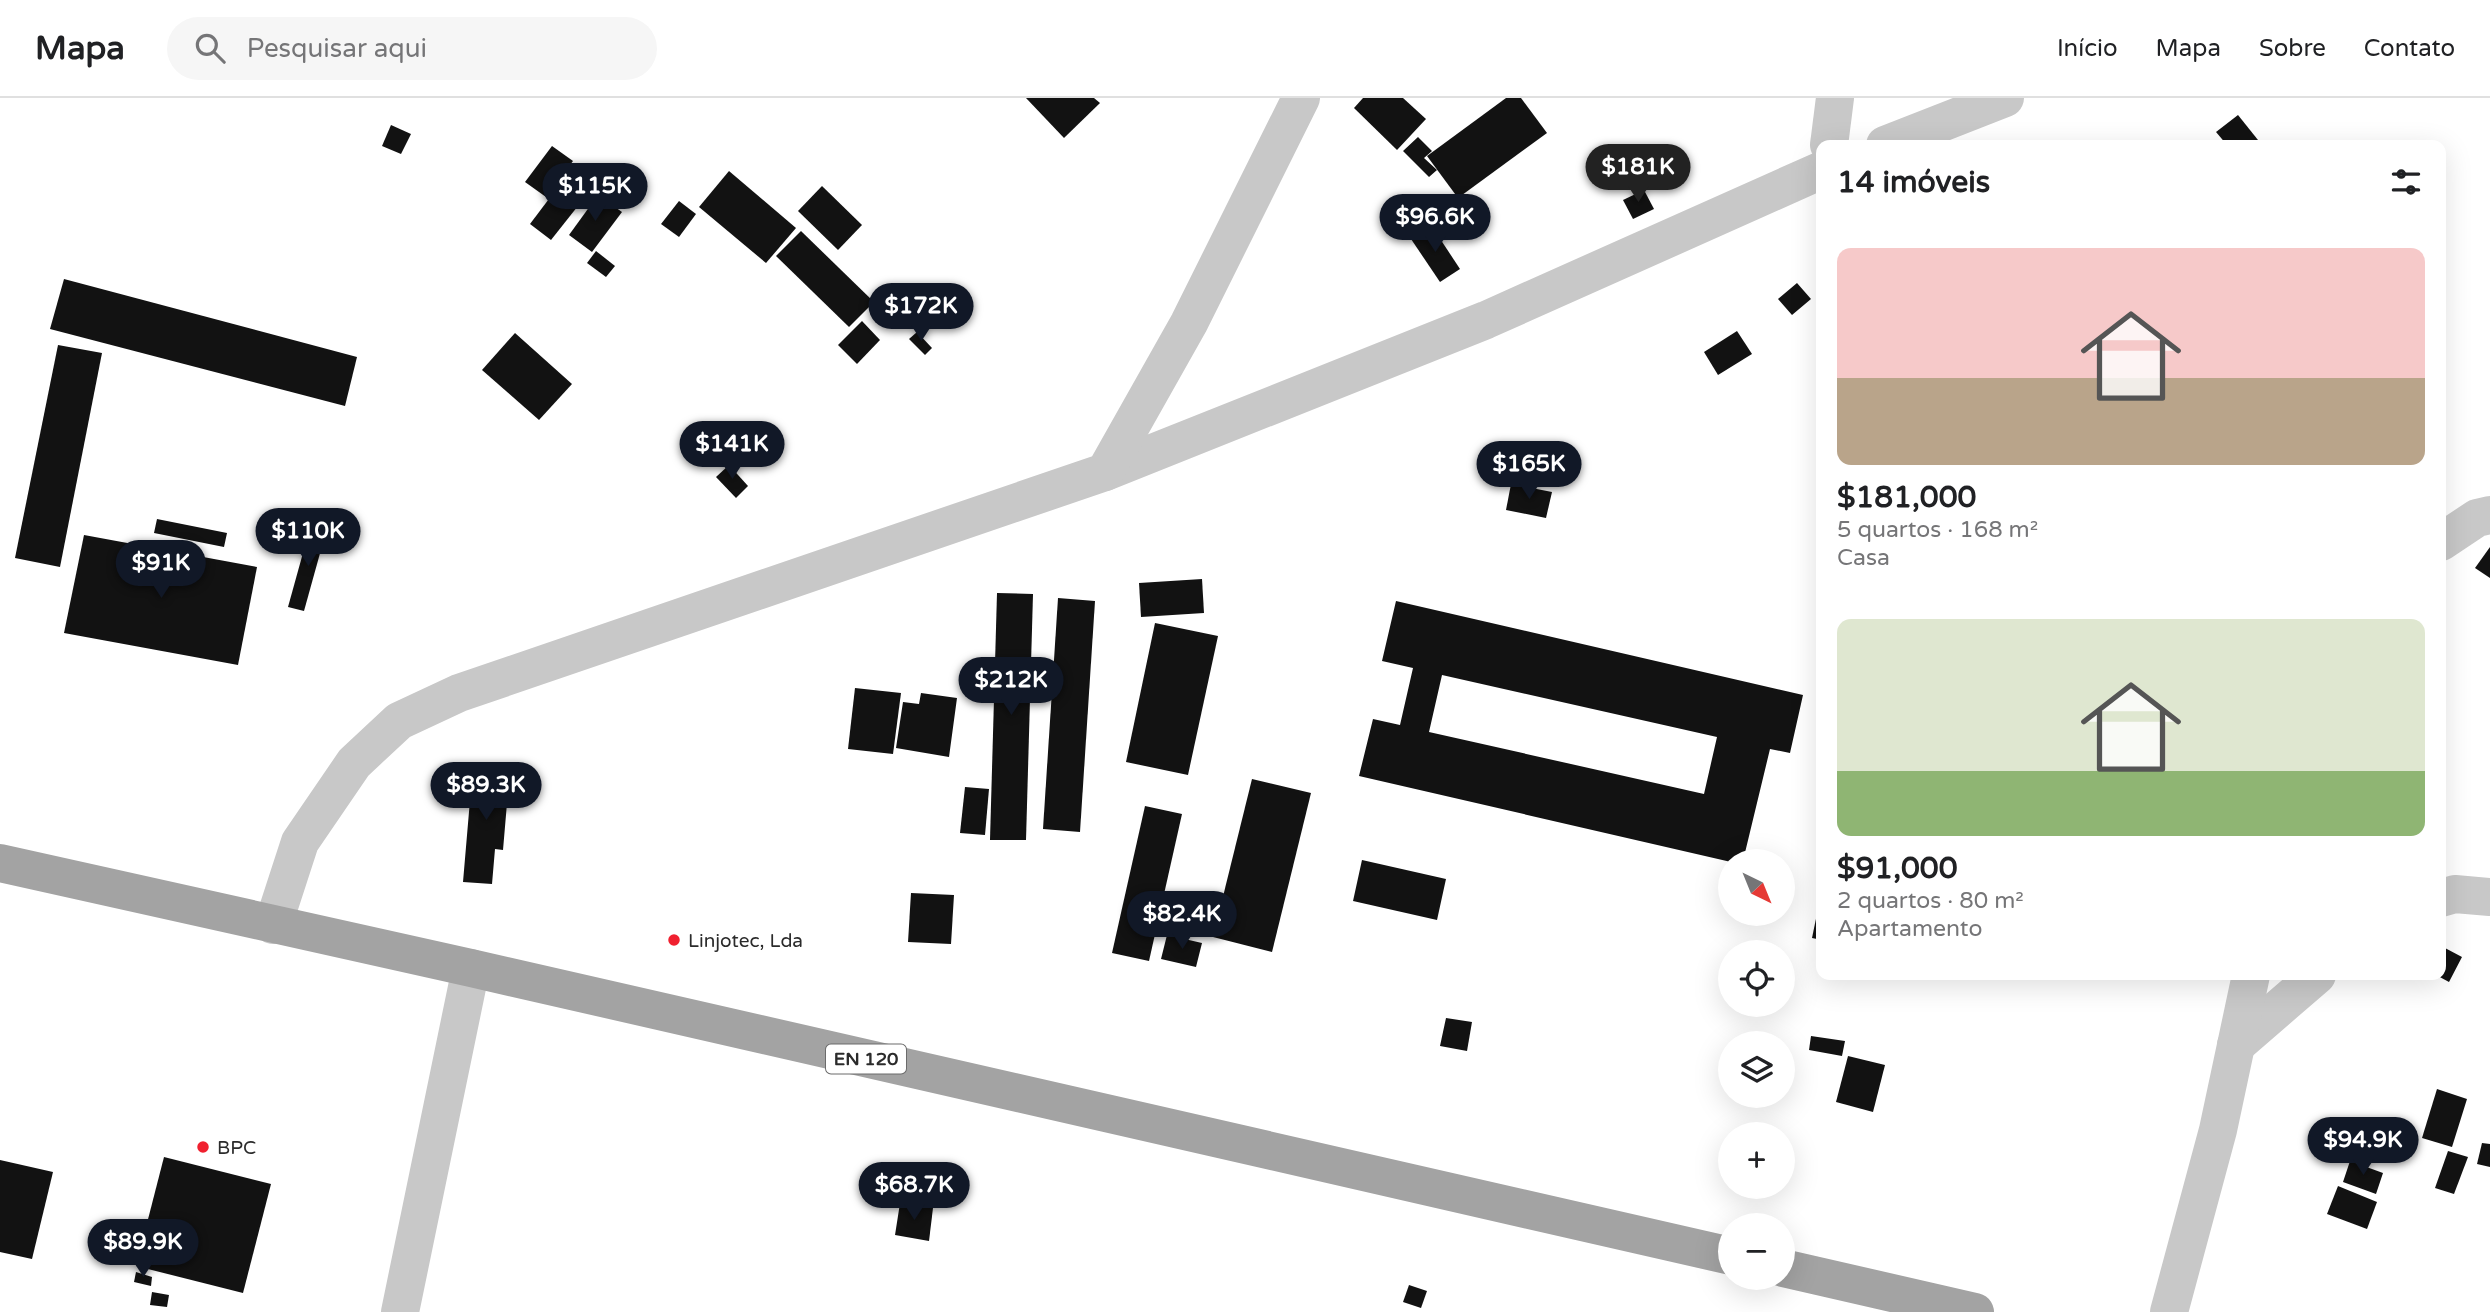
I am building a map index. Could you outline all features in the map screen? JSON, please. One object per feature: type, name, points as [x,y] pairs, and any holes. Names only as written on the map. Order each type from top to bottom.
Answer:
[{"type":"main road","name":"EN 120","points":[[0,863],[1718,1253]]},
{"type":"main road","points":[[1795,1271],[1975,1312]]},
{"type":"street","points":[[1105,472],[1189,323],[1301,98]]},
{"type":"street","points":[[1830,140],[1835,98]]},
{"type":"street","points":[[1898,140],[2005,98]]},
{"type":"street","points":[[273,925],[300,842],[354,764],[399,721],[459,693],[1105,472],[1486,320],[1816,173]]},
{"type":"street","points":[[2446,539],[2477,518],[2490,515]]},
{"type":"street","points":[[2446,897],[2455,894],[2490,897]]},
{"type":"street","points":[[400,1312],[471,968]]},
{"type":"street","points":[[2169,1312],[2218,1130],[2250,980]]},
{"type":"street","points":[[2236,1045],[2311,980]]},
{"type":"building","points":[[1026,98],[1094,98],[1100,103],[1064,138]]},
{"type":"building","points":[[1363,98],[1403,98],[1426,119],[1397,150],[1354,108]]},
{"type":"building","points":[[1506,98],[1521,98],[1547,133],[1458,198],[1427,156]]},
{"type":"building","points":[[2238,115],[2258,140],[2223,140],[2216,132]]},
{"type":"building","points":[[391,125],[411,134],[401,154],[382,146]]},
{"type":"building","points":[[1418,137],[1432,151],[1424,158],[1437,170],[1429,177],[1403,151]]},
{"type":"building","points":[[552,146],[573,161],[546,197],[525,182]]},
{"type":"building","points":[[729,171],[796,228],[766,263],[699,207]]},
{"type":"building","points":[[567,175],[589,192],[551,240],[530,224]]},
{"type":"building","points":[[822,186],[862,225],[838,250],[798,211]]},
{"type":"building","points":[[1644,190],[1654,209],[1633,219],[1623,200]]},
{"type":"building","points":[[598,195],[622,212],[592,252],[569,235]]},
{"type":"building","points":[[679,201],[696,214],[679,237],[661,224]]},
{"type":"building","points":[[1431,225],[1460,269],[1440,282],[1411,239]]},
{"type":"building","points":[[801,231],[874,302],[849,327],[776,256]]},
{"type":"building","points":[[596,251],[615,266],[606,277],[587,263]]},
{"type":"building","points":[[64,279],[357,357],[345,406],[50,329]]},
{"type":"building","points":[[1797,283],[1811,299],[1792,315],[1778,299]]},
{"type":"building","points":[[862,321],[880,340],[857,364],[838,345]]},
{"type":"building","points":[[1737,331],[1752,354],[1718,375],[1704,352]]},
{"type":"building","points":[[917,332],[932,348],[925,355],[909,339]]},
{"type":"building","points":[[515,333],[572,384],[539,420],[482,370]]},
{"type":"building","points":[[58,345],[102,353],[60,567],[15,558]]},
{"type":"building","points":[[729,465],[748,486],[736,498],[716,477]]},
{"type":"building","points":[[1511,484],[1552,492],[1546,518],[1506,510]]},
{"type":"building","points":[[157,519],[227,533],[224,547],[154,533]]},
{"type":"building","points":[[311,524],[327,528],[304,611],[288,607]]},
{"type":"building","points":[[84,535],[257,567],[238,665],[64,633]]},
{"type":"building","points":[[2490,547],[2490,578],[2475,568]]},
{"type":"building","points":[[1202,579],[1204,613],[1141,617],[1139,583]]},
{"type":"building","points":[[997,593],[1033,594],[1026,840],[990,840]]},
{"type":"building","points":[[1058,598],[1095,601],[1080,832],[1043,829]]},
{"type":"building","points":[[1396,601],[1803,695],[1790,753],[1770,749],[1746,849],[1718,849],[1718,859],[1359,776],[1373,719],[1400,725],[1413,668],[1382,661]],"holes":[[[1442,675],[1717,737],[1704,794],[1429,732]]]},
{"type":"building","points":[[1155,623],[1218,636],[1188,775],[1126,762]]},
{"type":"building","points":[[855,688],[901,693],[893,754],[848,749]]},
{"type":"building","points":[[921,693],[957,698],[949,757],[896,748],[903,702],[919,704]]},
{"type":"building","points":[[473,765],[510,768],[503,850],[495,849],[492,884],[463,882]]},
{"type":"building","points":[[1252,779],[1311,793],[1272,952],[1213,937]]},
{"type":"building","points":[[965,787],[989,789],[985,835],[960,833]]},
{"type":"building","points":[[1145,806],[1182,814],[1149,961],[1112,953]]},
{"type":"building","points":[[1362,860],[1446,879],[1437,920],[1353,901]]},
{"type":"building","points":[[911,893],[954,895],[951,944],[908,942]]},
{"type":"building","points":[[1816,919],[1816,939],[1812,938]]},
{"type":"building","points":[[1167,935],[1202,943],[1196,967],[1161,959]]},
{"type":"building","points":[[2446,949],[2462,957],[2449,982],[2445,980]]},
{"type":"building","points":[[1446,1018],[1472,1022],[1467,1051],[1440,1046]]},
{"type":"building","points":[[1811,1036],[1845,1041],[1842,1056],[1809,1050]]},
{"type":"building","points":[[1848,1056],[1885,1065],[1873,1112],[1836,1102]]},
{"type":"building","points":[[2437,1089],[2467,1099],[2452,1147],[2422,1138]]},
{"type":"building","points":[[2482,1143],[2490,1144],[2490,1167],[2477,1164]]},
{"type":"building","points":[[2448,1151],[2468,1157],[2454,1194],[2435,1188]]},
{"type":"building","points":[[164,1157],[271,1184],[243,1293],[136,1266]]},
{"type":"building","points":[[0,1160],[53,1172],[32,1259],[0,1252]]},
{"type":"building","points":[[2350,1161],[2383,1173],[2376,1194],[2343,1182]]},
{"type":"building","points":[[2338,1186],[2377,1202],[2367,1229],[2327,1214]]},
{"type":"building","points":[[900,1203],[933,1208],[929,1241],[895,1235]]},
{"type":"building","points":[[136,1272],[152,1277],[151,1286],[134,1282]]},
{"type":"building","points":[[1409,1285],[1427,1291],[1421,1308],[1403,1302]]},
{"type":"building","points":[[152,1292],[169,1295],[167,1307],[150,1305]]},
{"type":"place","name":"Linjotec, Lda","points":[[674,940]]},
{"type":"place","name":"BPC","points":[[203,1147]]}]
